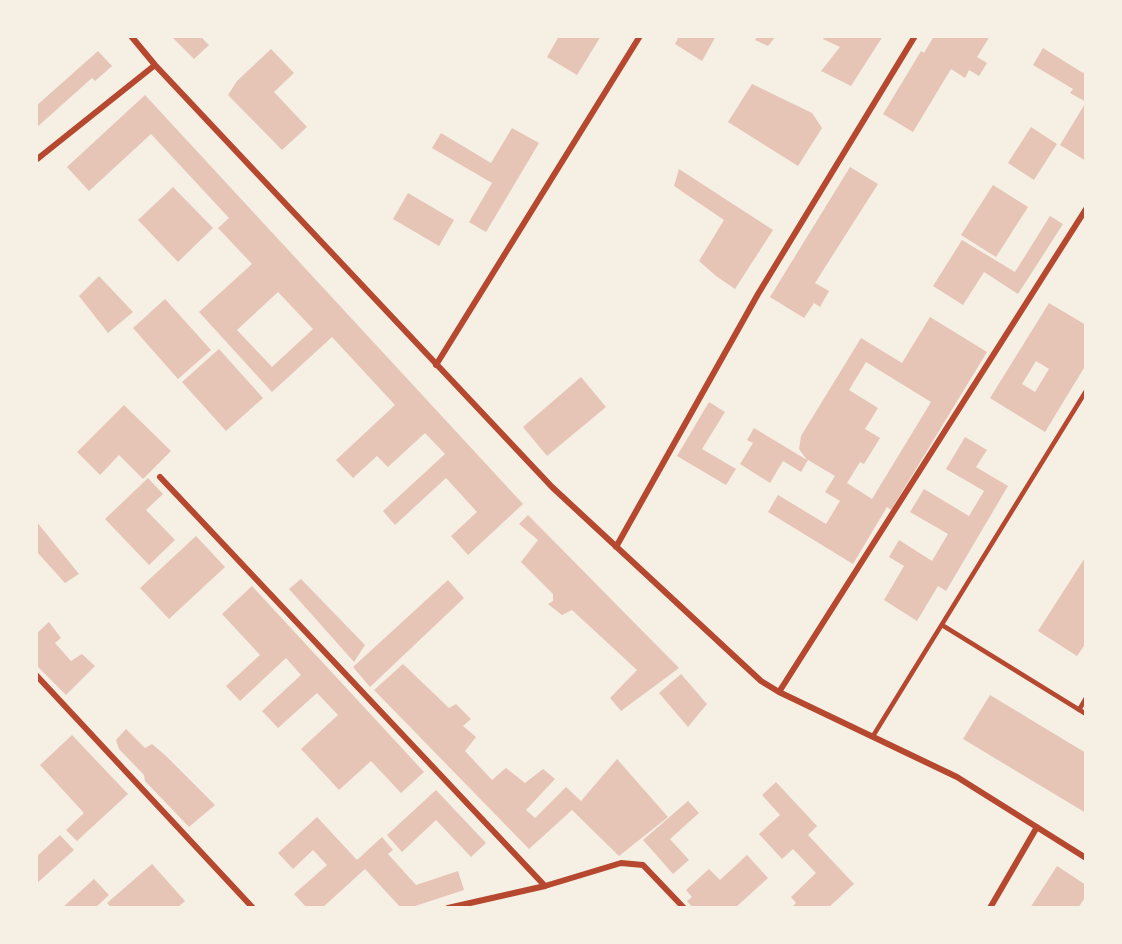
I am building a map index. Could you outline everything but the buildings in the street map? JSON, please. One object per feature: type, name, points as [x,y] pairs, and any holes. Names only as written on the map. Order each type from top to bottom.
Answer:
[{"type":"street","points":[[131,36],[155,65],[552,487],[760,681],[957,777],[1086,858]]},
{"type":"street","points":[[436,364],[640,36]]},
{"type":"street","points":[[616,547],[758,294],[915,36]]},
{"type":"street","points":[[36,160],[155,65]]},
{"type":"street","points":[[779,692],[1086,209]]},
{"type":"street","points":[[160,477],[544,886]]},
{"type":"street","points":[[36,675],[253,908]]},
{"type":"street","points":[[990,908],[1036,827]]},
{"type":"street","points":[[448,908],[544,886],[621,863],[642,865],[684,908]]},
{"type":"lane","points":[[873,736],[1086,391]]},
{"type":"lane","points":[[942,625],[1086,714]]},
{"type":"lane","points":[[1079,710],[1086,698]]}]
